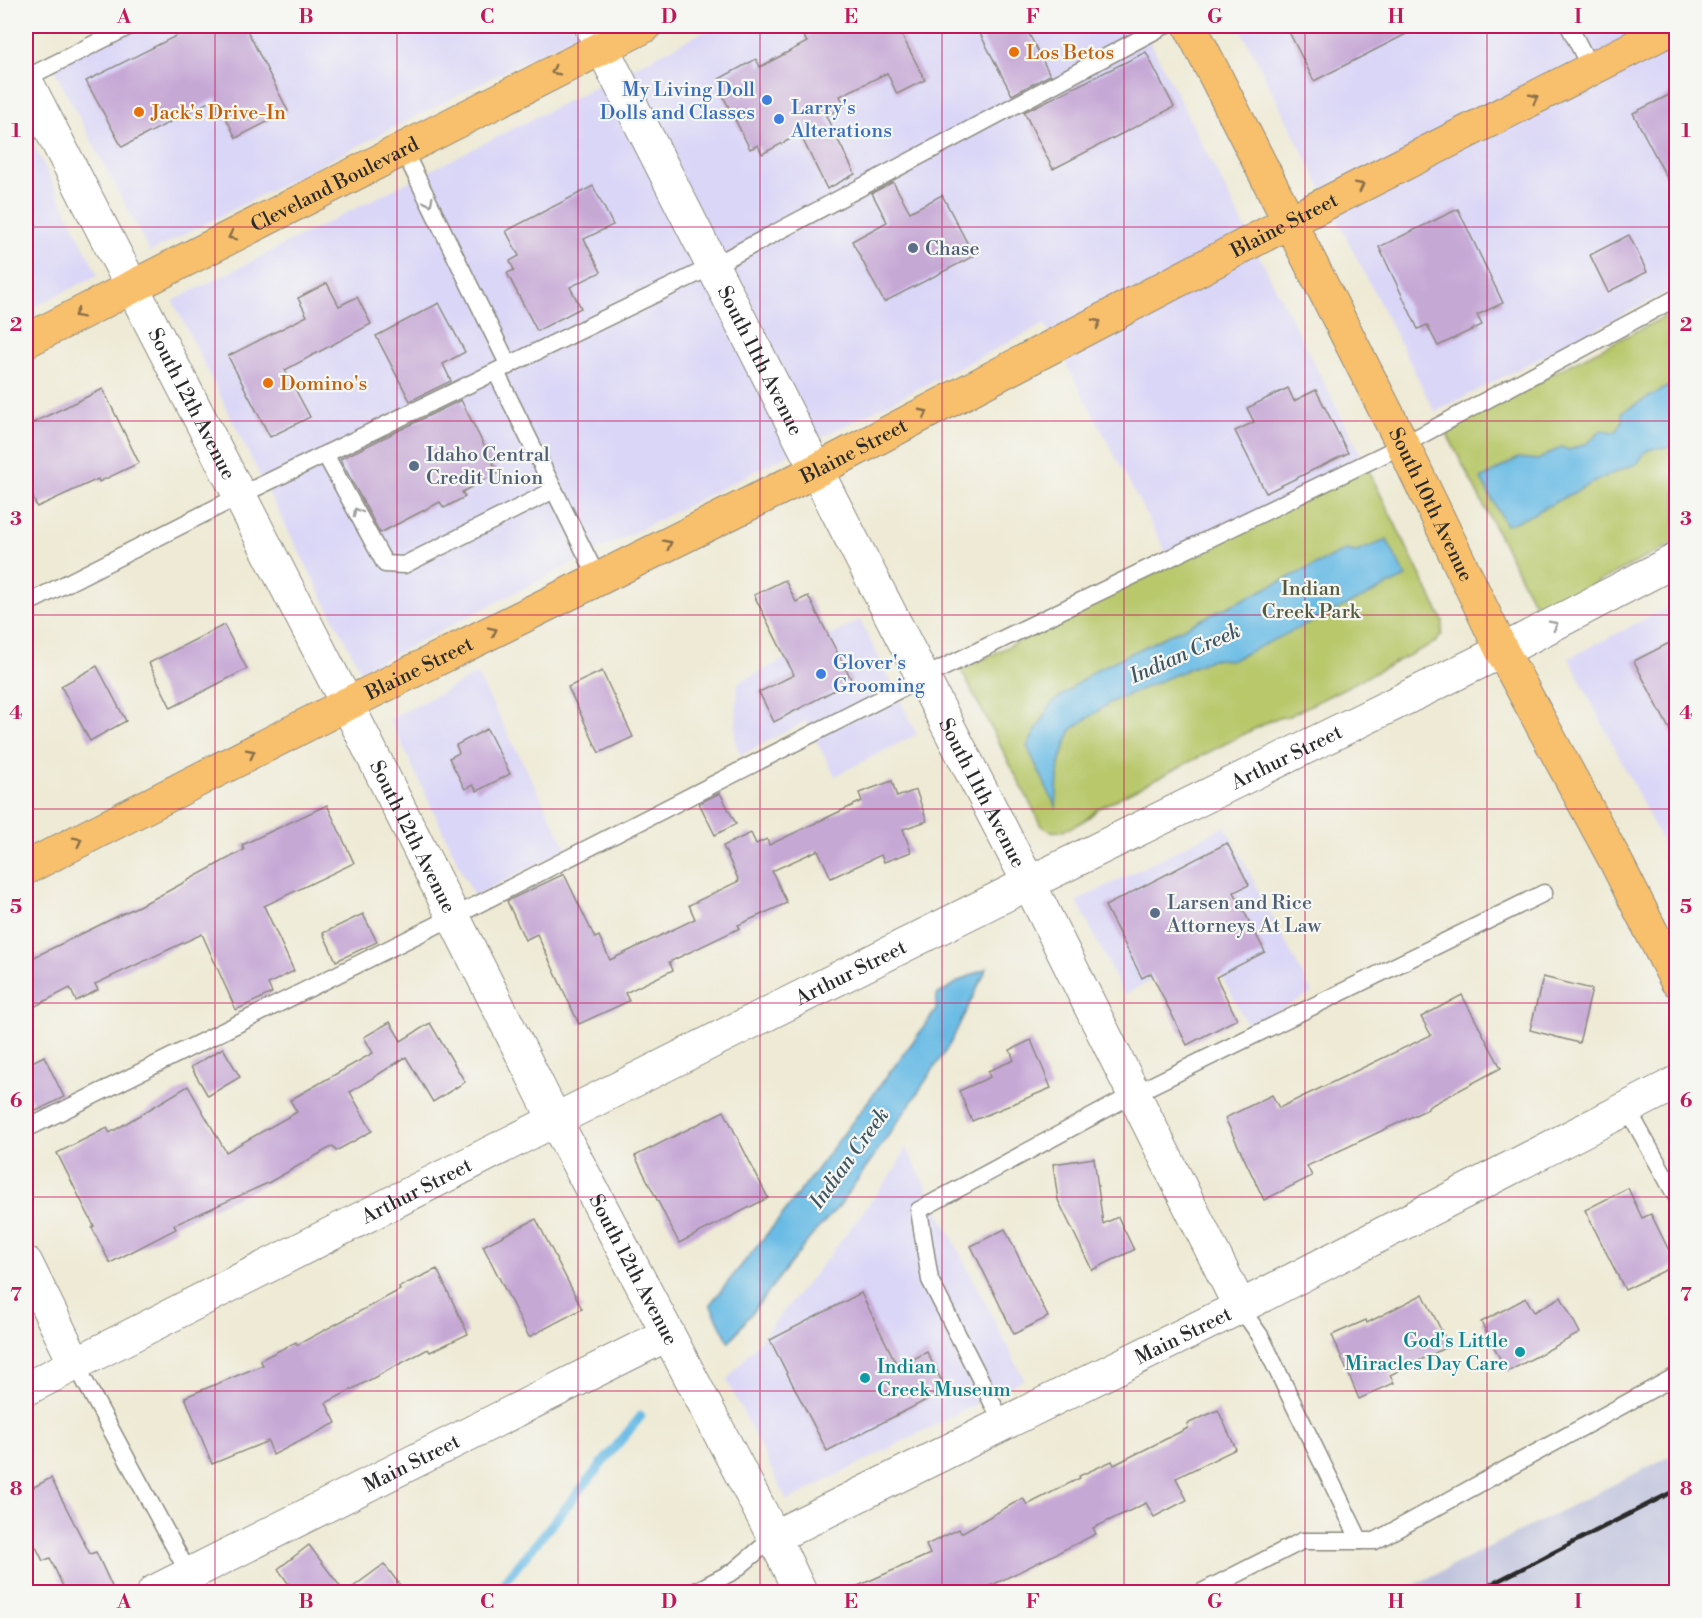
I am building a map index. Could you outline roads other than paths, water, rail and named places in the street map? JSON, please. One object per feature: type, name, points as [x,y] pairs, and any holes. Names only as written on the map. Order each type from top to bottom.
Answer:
[{"type":"main road","name":"Cleveland Boulevard","points":[[26,341],[403,149],[597,36],[645,26]]},
{"type":"main road","name":"South 10th Avenue","points":[[1190,26],[1403,445],[1502,651],[1677,980]]},
{"type":"main road","name":"Blaine Street","points":[[26,868],[347,704],[817,470],[1289,222],[1677,26]]},
{"type":"street","name":"South 11th Avenue","points":[[597,36],[1029,883],[1240,1307]]},
{"type":"street","name":"South 12th Avenue","points":[[26,79],[131,288],[347,704],[555,1120],[774,1537],[800,1593]]},
{"type":"street","name":"Arthur Street","points":[[26,1389],[555,1120],[1029,883],[1502,651],[1677,560]]},
{"type":"street","name":"Main Street","points":[[774,1537],[1240,1307],[1677,1083]]},
{"type":"street","points":[[26,1263],[75,1363]]},
{"type":"street","name":"Main Street","points":[[154,1593],[668,1334]]},
{"type":"lane","points":[[26,79],[130,26]]},
{"type":"lane","points":[[26,604],[239,496],[713,266],[1164,26]]},
{"type":"lane","points":[[1569,26],[1591,69]]},
{"type":"lane","points":[[403,149],[503,369],[554,490],[598,579]]},
{"type":"lane","points":[[26,1129],[453,917],[924,677],[1403,445],[1677,298]]},
{"type":"lane","points":[[326,454],[385,564],[404,565],[554,490]]},
{"type":"lane","points":[[1003,1424],[930,1280],[919,1210],[1134,1094],[1544,893]]},
{"type":"lane","points":[[1627,1108],[1677,1196]]},
{"type":"lane","points":[[1240,1307],[1261,1337],[1360,1541]]},
{"type":"lane","points":[[75,1363],[189,1574]]},
{"type":"lane","points":[[1202,1593],[1302,1541],[1375,1541],[1677,1376]]},
{"type":"lane","name":"Main Street","points":[[694,1593],[734,1571],[774,1537]]},
{"type":"water","points":[[1676,384],[1676,443],[1666,448],[1646,451],[1638,463],[1506,525],[1481,479],[1518,458],[1538,460],[1561,447],[1569,450],[1588,443],[1602,430],[1616,432],[1622,422],[1622,412]]},
{"type":"water","points":[[1387,540],[1406,577],[1232,660],[1212,659],[1111,702],[1071,730],[1059,764],[1056,807],[1027,746],[1052,703],[1096,670],[1346,550],[1356,552]]},
{"type":"water","points":[[987,968],[950,1044],[915,1097],[840,1205],[814,1233],[729,1342],[710,1304],[780,1218],[918,1035],[936,1010],[937,995]]},
{"type":"waterway","name":"Indian Creek","points":[[496,1592],[641,1416]]},
{"type":"railway","points":[[1476,1592],[1676,1490]]},
{"type":"place","name":"Los Betos","points":[[1014,52]]},
{"type":"place","name":"My Living Doll Dolls and Classes","points":[[767,100]]},
{"type":"place","name":"Jack's Drive-In","points":[[139,112]]},
{"type":"place","name":"Larry's Alterations","points":[[779,119]]},
{"type":"place","name":"Chase","points":[[913,248]]},
{"type":"place","name":"Domino's","points":[[268,383]]},
{"type":"place","name":"Idaho Central Credit Union","points":[[414,466]]},
{"type":"place","name":"Glover's Grooming","points":[[821,674]]},
{"type":"place","name":"Larsen and Rice Attorneys At Law","points":[[1155,913]]},
{"type":"place","name":"God's Little Miracles Day Care","points":[[1520,1352]]},
{"type":"place","name":"Indian Creek Museum","points":[[865,1378]]},
{"type":"park label","name":"Indian Creek Park","points":[[1311,600]]}]
